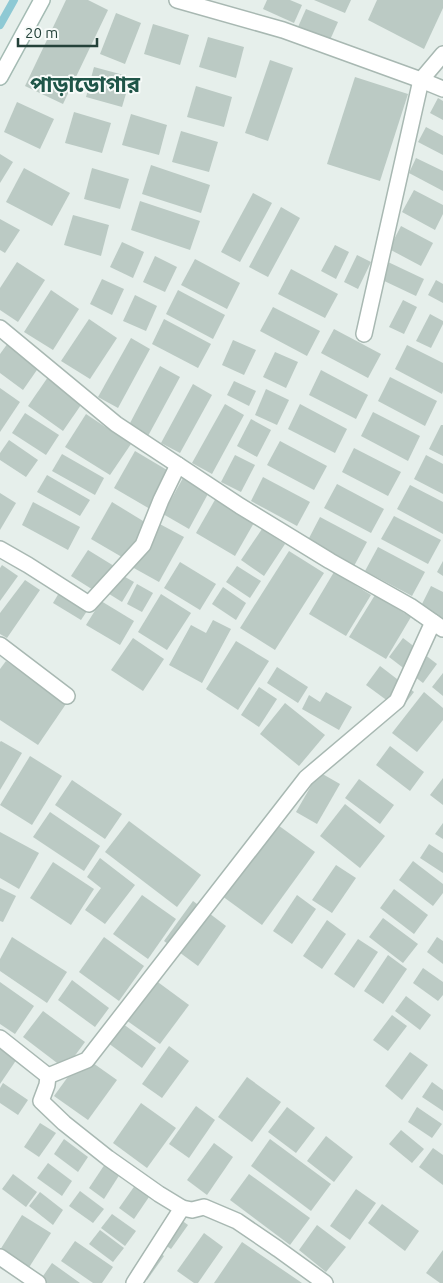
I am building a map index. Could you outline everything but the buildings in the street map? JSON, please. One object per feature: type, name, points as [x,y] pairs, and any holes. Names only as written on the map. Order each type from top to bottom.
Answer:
[{"type":"street","points":[[0,77],[42,0]]},
{"type":"street","points":[[177,0],[284,30],[443,89]]},
{"type":"street","points":[[364,334],[421,80],[443,54]]},
{"type":"street","points":[[0,328],[116,424],[240,506],[330,561],[410,606],[438,626],[397,701],[306,778],[87,1060],[48,1076]]},
{"type":"street","points":[[0,549],[89,604],[143,545],[161,500],[178,465]]},
{"type":"street","points":[[0,645],[67,696]]},
{"type":"street","points":[[0,1038],[48,1076]]},
{"type":"street","points":[[48,1076],[41,1101],[64,1123],[108,1158],[158,1194],[182,1208],[192,1210],[204,1207],[236,1221],[324,1283]]},
{"type":"street","points":[[134,1283],[182,1208]]},
{"type":"street","points":[[0,1258],[38,1283]]},
{"type":"waterway","points":[[0,25],[14,0]]},
{"type":"district","name":"পাড়াডোগার","points":[[85,83]]}]
